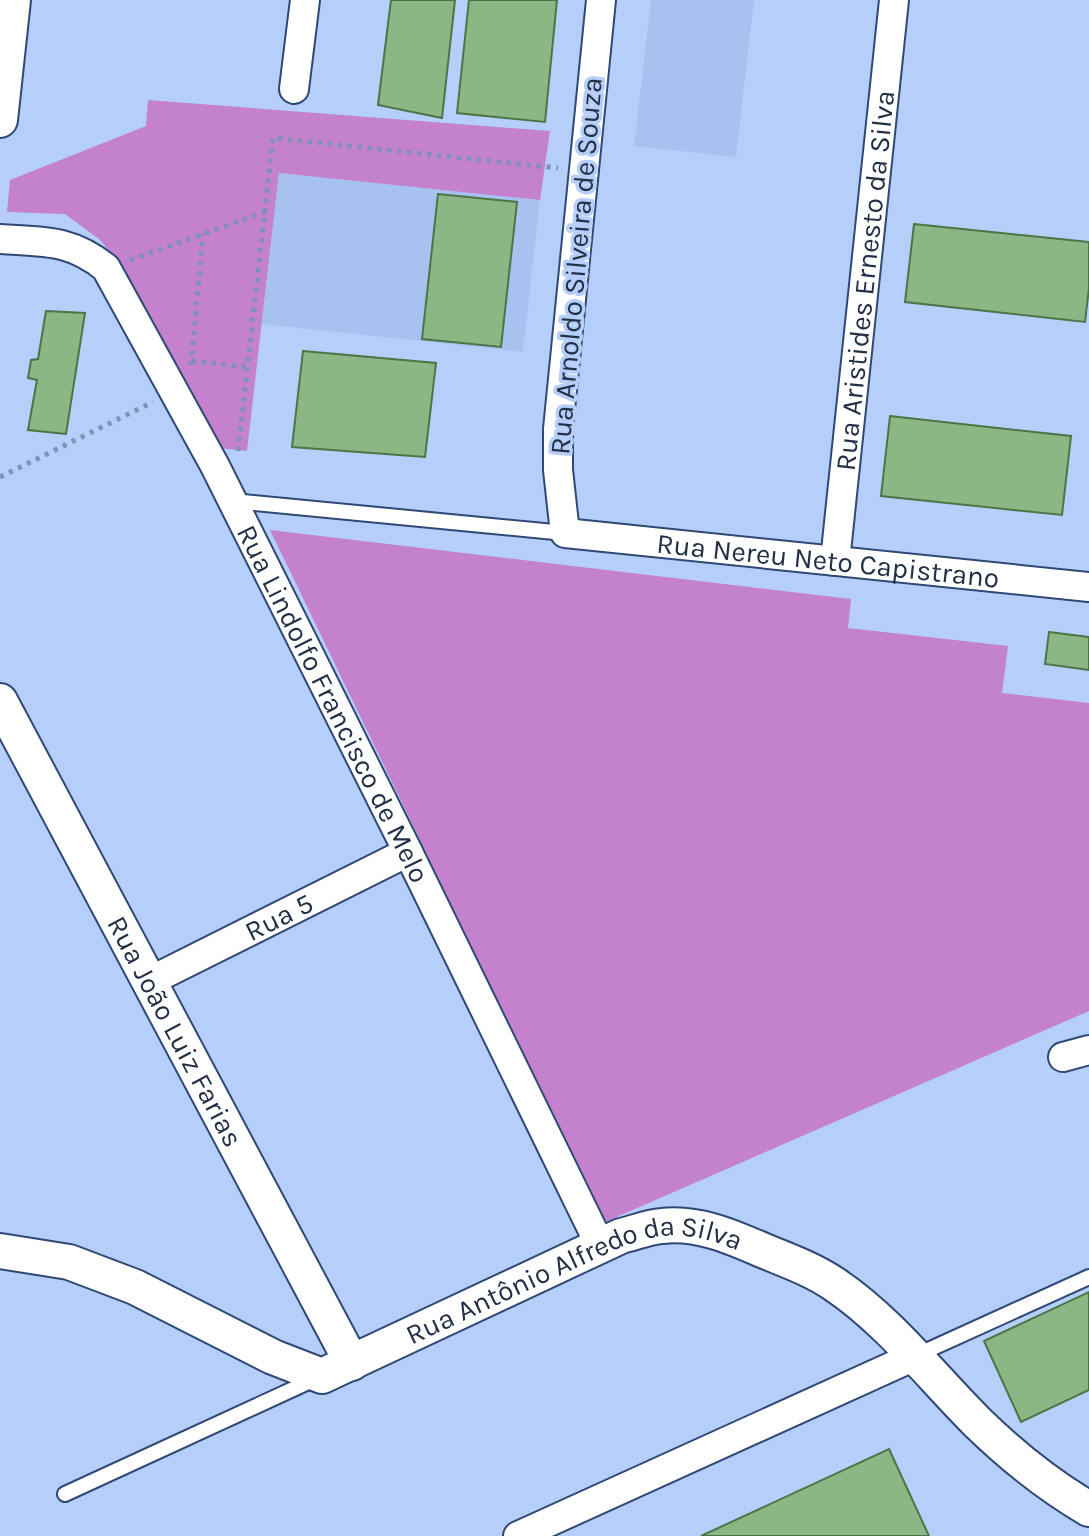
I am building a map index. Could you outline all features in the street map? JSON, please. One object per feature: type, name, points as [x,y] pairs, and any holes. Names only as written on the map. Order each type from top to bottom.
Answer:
[{"type":"street","points":[[0,120],[3,58],[13,0]]},
{"type":"street","points":[[294,89],[305,0]]},
{"type":"street","name":"Rua Arnoldo Silveira de Souza","points":[[565,533],[558,470],[558,429],[601,0]]},
{"type":"street","name":"Rua Aristides Ernesto da Silva","points":[[835,561],[894,0]]},
{"type":"street","name":"Rua Lindolfo Francisco de Melo","points":[[0,239],[58,243],[82,250],[106,268],[233,501],[600,1245]]},
{"type":"street","name":"Rua Nereu Neto Capistrano","points":[[565,533],[1089,587]]},
{"type":"street","name":"Rua João Luiz Farias","points":[[0,701],[150,981],[337,1369]]},
{"type":"street","name":"Rua 5","points":[[150,981],[408,852]]},
{"type":"street","name":"Rua Antônio Alfredo da Silva","points":[[337,1369],[621,1236],[662,1226],[682,1225],[720,1233],[833,1283],[915,1356],[1007,1451],[1035,1474],[1089,1509]]},
{"type":"street","points":[[0,1251],[69,1262],[135,1287],[273,1357],[337,1369]]},
{"type":"street","points":[[518,1536],[915,1356]]},
{"type":"lane","points":[[233,501],[565,533]]},
{"type":"lane","points":[[915,1356],[1089,1277]]},
{"type":"lane","points":[[65,1494],[337,1369]]},
{"type":"path","points":[[233,501],[273,138],[583,171]]},
{"type":"path","points":[[106,268],[265,212]]},
{"type":"path","points":[[0,477],[181,402],[192,361],[203,234]]},
{"type":"path","points":[[192,361],[248,367]]},
{"type":"shaded area","points":[[651,0],[754,0],[736,157],[634,146]]},
{"type":"shaded area","points":[[148,100],[550,131],[540,200],[279,173],[247,451],[219,448],[123,266],[99,239],[65,214],[7,212],[10,180],[146,126]]},
{"type":"shaded area","points":[[279,173],[540,200],[523,352],[262,324]]},
{"type":"shaded area","points":[[270,530],[851,599],[848,628],[1008,646],[1002,693],[1089,703],[1089,1011],[605,1222]]},
{"type":"building","points":[[391,0],[455,0],[442,118],[378,105]]},
{"type":"building","points":[[469,0],[557,0],[545,122],[457,113]]},
{"type":"building","points":[[438,194],[517,202],[501,347],[422,339]]},
{"type":"building","points":[[914,224],[1089,242],[1085,322],[905,302]]},
{"type":"building","points":[[46,311],[85,313],[66,434],[28,430],[37,380],[28,378],[31,360],[38,359]]},
{"type":"building","points":[[303,351],[436,363],[425,457],[292,447]]},
{"type":"building","points":[[890,416],[1071,436],[1062,515],[881,496]]},
{"type":"building","points":[[1049,632],[1089,637],[1089,670],[1045,664]]},
{"type":"building","points":[[1089,1292],[1089,1390],[1021,1422],[984,1341]]},
{"type":"building","points":[[889,1449],[929,1536],[701,1536]]}]
